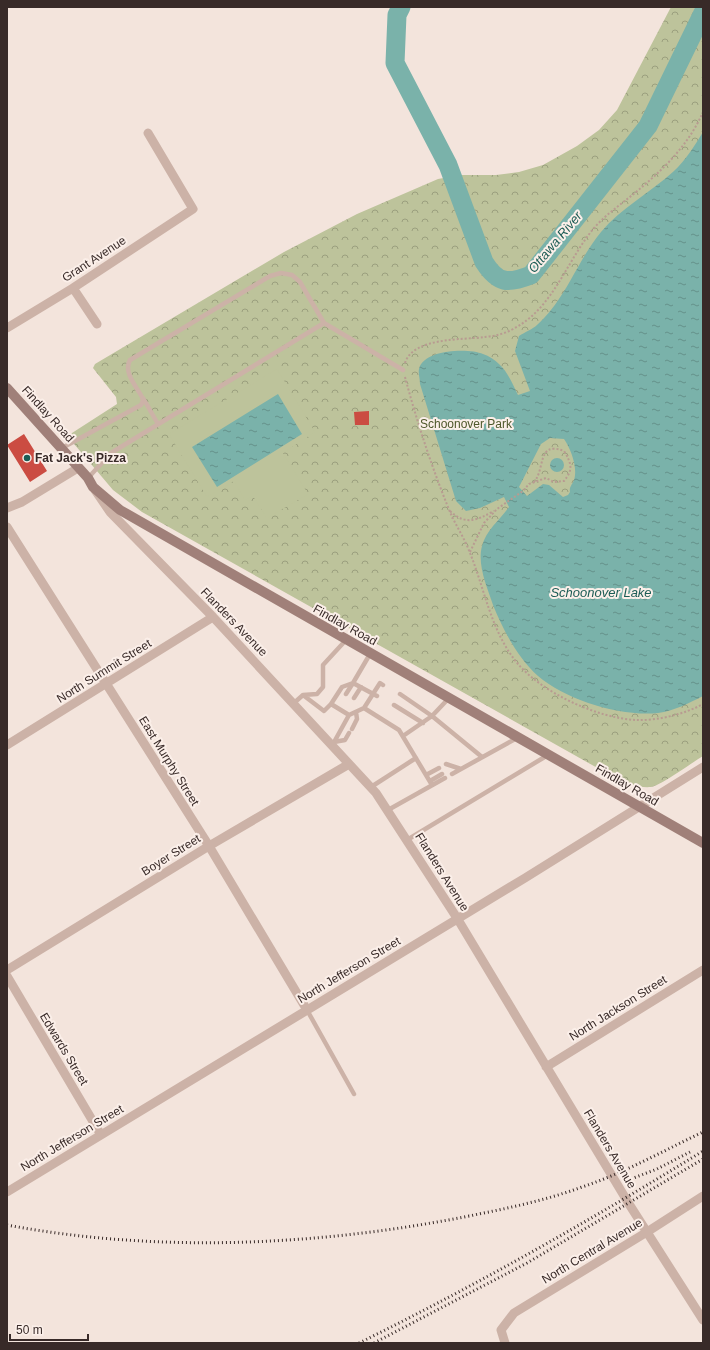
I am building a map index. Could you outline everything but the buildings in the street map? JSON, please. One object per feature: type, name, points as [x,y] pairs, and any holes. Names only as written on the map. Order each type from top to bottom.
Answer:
[{"type":"main road","name":"Findlay Road","points":[[7,388],[62,448],[91,483],[120,510],[134,520],[703,843]]},
{"type":"street","name":"Grant Avenue","points":[[7,328],[73,288],[193,209],[148,133]]},
{"type":"street","points":[[73,288],[97,324]]},
{"type":"street","points":[[7,508],[22,502],[78,468]]},
{"type":"street","name":"Flanders Avenue","points":[[91,483],[110,512],[334,743],[349,764],[371,787],[388,810],[457,918],[647,1232],[703,1320]]},
{"type":"street","name":"East Murphy Street","points":[[7,527],[209,846],[307,1010]]},
{"type":"street","name":"North Summit Street","points":[[7,745],[213,617]]},
{"type":"street","name":"Boyer Street","points":[[7,970],[209,846],[349,764]]},
{"type":"street","name":"North Jefferson Street","points":[[7,1192],[703,767]]},
{"type":"street","name":"North Jackson Street","points":[[546,1066],[703,970]]},
{"type":"street","name":"Edwards Street","points":[[7,976],[101,1135]]},
{"type":"street","name":"North Central Avenue","points":[[505,1343],[501,1333],[502,1326],[514,1313],[703,1196]]},
{"type":"lane","points":[[158,424],[128,372],[127,365],[130,360],[270,276],[281,273],[292,275],[300,282],[324,323],[403,370]]},
{"type":"lane","points":[[91,483],[111,453],[324,323]]},
{"type":"lane","points":[[62,448],[141,405],[143,401],[142,397]]},
{"type":"lane","points":[[294,703],[303,695],[316,694],[323,687],[323,665],[346,640]]},
{"type":"lane","points":[[346,694],[370,654]]},
{"type":"lane","points":[[303,695],[324,711],[331,704],[342,687],[353,683],[375,695]]},
{"type":"lane","points":[[331,704],[348,712],[356,712],[364,708],[375,695],[380,683],[383,685]]},
{"type":"lane","points":[[354,698],[361,687]]},
{"type":"lane","points":[[400,694],[432,716],[482,757]]},
{"type":"lane","points":[[404,736],[432,716],[449,698]]},
{"type":"lane","points":[[337,708],[340,703]]},
{"type":"lane","points":[[394,705],[423,722]]},
{"type":"lane","points":[[364,708],[399,730],[431,783]]},
{"type":"lane","points":[[334,743],[348,712]]},
{"type":"lane","points":[[334,743],[345,740],[357,719],[356,712]]},
{"type":"lane","points":[[446,764],[452,770],[461,769],[518,737]]},
{"type":"lane","points":[[407,840],[548,755]]},
{"type":"lane","points":[[371,787],[416,758]]},
{"type":"lane","points":[[426,775],[439,768]]},
{"type":"lane","points":[[388,810],[444,776]]},
{"type":"lane","points":[[307,1010],[354,1094]]},
{"type":"path","points":[[703,112],[696,128],[666,166],[641,188],[618,205],[594,228],[542,305],[526,322],[501,334],[486,337],[438,341],[425,345],[406,360],[403,370],[417,420],[449,511],[470,552],[487,606],[500,636],[517,663],[533,679],[552,692],[584,707],[613,716],[636,720],[680,713],[703,704]]},
{"type":"path","points":[[449,511],[458,519],[469,521],[485,516],[533,483],[540,474],[542,456],[549,450],[557,448],[564,451],[571,467],[570,474],[564,481],[554,482],[546,478],[533,483]]},
{"type":"path","points":[[470,552],[484,523],[497,509]]},
{"type":"green space","name":"Schoonover Park","points":[[671,7],[703,7],[703,756],[662,783],[651,787],[642,787],[617,779],[142,512],[113,490],[69,438],[72,433],[117,404],[116,397],[93,368],[95,364],[284,252],[357,214],[438,179],[460,175],[496,175],[519,172],[543,165],[577,146],[599,130],[617,110]]},
{"type":"green space","points":[[277,369],[315,432],[283,453],[308,494],[267,518],[253,496],[245,500],[234,481],[207,497],[169,434]]},
{"type":"water","name":"Schoonover Lake","points":[[703,132],[703,696],[664,712],[643,714],[595,705],[550,685],[531,669],[512,643],[501,624],[493,605],[483,576],[481,561],[484,540],[509,507],[504,497],[480,508],[466,511],[456,501],[420,384],[419,369],[423,362],[429,357],[438,354],[458,351],[476,352],[490,357],[502,367],[518,395],[530,391],[515,351],[519,336],[535,326],[556,304],[585,255],[609,223],[674,171],[686,158]],"holes":[[[550,438],[564,439],[571,453],[575,470],[574,480],[570,487],[570,492],[568,495],[563,497],[549,485],[543,484],[527,496],[519,487],[541,444]]]},
{"type":"water","points":[[278,394],[302,434],[217,487],[192,447]]},
{"type":"water","points":[[554,458],[560,458],[564,462],[564,468],[560,472],[554,472],[550,468],[550,462]]},
{"type":"waterway","name":"Ottawa River","points":[[401,7],[397,15],[395,63],[448,165],[484,262],[494,275],[510,281],[531,275],[648,126],[703,13]]},
{"type":"railway","points":[[7,1225],[63,1234],[120,1240],[178,1242],[293,1240],[408,1227],[509,1208],[568,1192],[628,1168],[703,1132]]},
{"type":"railway","points":[[359,1343],[490,1275],[619,1202],[703,1151]]},
{"type":"railway","points":[[631,1179],[657,1169],[690,1152]]},
{"type":"railway","points":[[374,1343],[527,1263],[703,1159]]},
{"type":"place","name":"Fat Jack's Pizza","points":[[27,458]]}]
